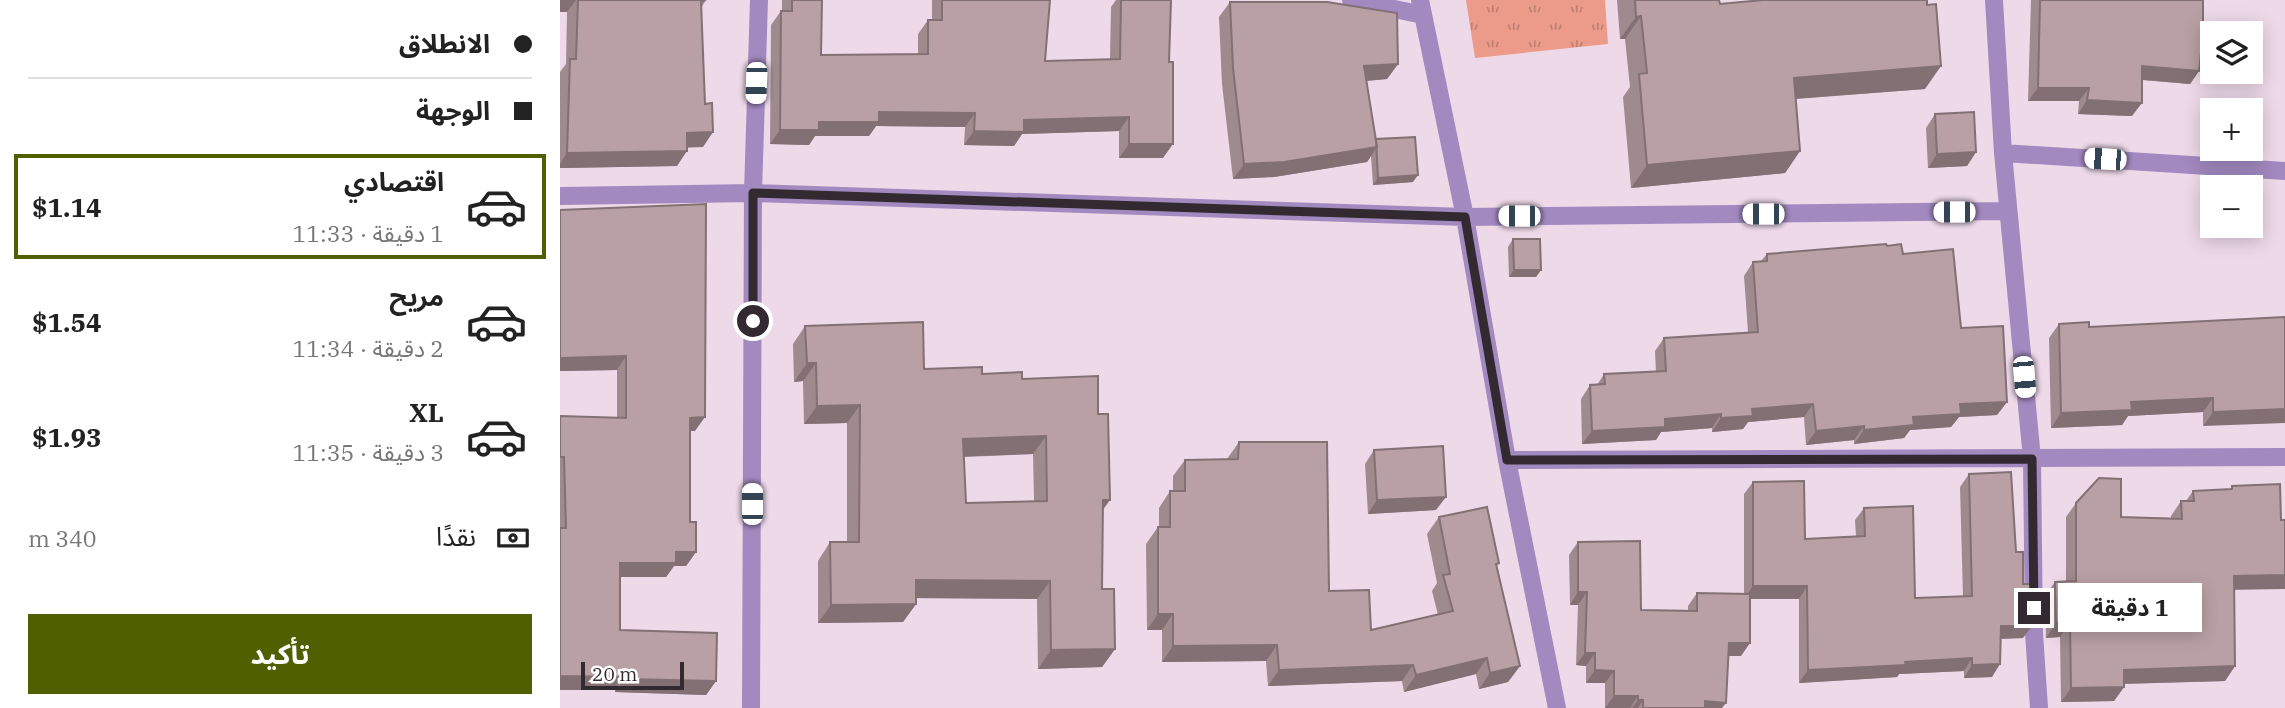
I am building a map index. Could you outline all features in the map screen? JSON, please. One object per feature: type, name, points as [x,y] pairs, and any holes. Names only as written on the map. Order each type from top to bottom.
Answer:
[{"type":"street","points":[[751,708],[753,193],[759,0]]},
{"type":"street","points":[[1351,0],[1421,8],[1465,217],[1507,460],[1557,708]]},
{"type":"street","points":[[1994,0],[2003,153],[2032,459],[2034,633],[2039,708]]},
{"type":"street","points":[[2003,153],[2285,171]]},
{"type":"street","points":[[560,196],[753,193],[1465,217],[2008,211]]},
{"type":"street","points":[[1507,460],[2285,457]]},
{"type":"green space","points":[[1466,0],[1605,0],[1608,44],[1475,58]]},
{"type":"building","points":[[578,0],[706,0],[701,1],[705,104],[712,103],[713,132],[687,133],[687,151],[567,153],[570,59],[576,59]]},
{"type":"building","points":[[792,0],[822,0],[821,55],[928,54],[928,20],[942,20],[942,0],[1050,0],[1045,61],[1120,59],[1121,0],[1171,0],[1169,62],[1173,62],[1173,144],[1129,144],[1129,117],[1024,120],[1024,132],[974,131],[975,113],[879,112],[879,122],[819,122],[819,130],[780,130],[781,11],[792,11]]},
{"type":"building","points":[[1635,0],[1719,0],[1720,4],[1763,0],[1927,0],[1927,5],[1936,4],[1941,66],[1794,78],[1800,151],[1647,165],[1639,74],[1647,73],[1641,16],[1636,17]]},
{"type":"building","points":[[2040,0],[2203,0],[2199,71],[2142,66],[2142,103],[2087,100],[2089,88],[2038,88]]},
{"type":"building","points":[[1230,2],[1327,2],[1397,13],[1398,64],[1364,66],[1377,147],[1284,162],[1244,164],[1233,68]]},
{"type":"building","points":[[1974,112],[1976,152],[1937,154],[1935,114]]},
{"type":"building","points":[[1415,137],[1418,175],[1378,178],[1376,139]]},
{"type":"building","points":[[706,204],[705,417],[690,418],[690,522],[696,522],[696,552],[676,552],[676,563],[620,563],[620,630],[717,633],[716,681],[560,676],[560,528],[566,528],[564,457],[560,457],[560,416],[626,418],[626,356],[560,358],[560,210]]},
{"type":"building","points":[[1513,239],[1540,239],[1541,270],[1514,270]]},
{"type":"building","points":[[1901,244],[1903,254],[1953,249],[1961,328],[2003,326],[2007,402],[1960,404],[1961,414],[1913,417],[1914,425],[1864,430],[1864,426],[1816,431],[1813,404],[1752,409],[1753,416],[1721,418],[1721,414],[1665,419],[1665,427],[1592,431],[1590,385],[1605,384],[1604,374],[1666,371],[1664,338],[1758,332],[1753,262],[1767,261],[1767,254]]},
{"type":"building","points":[[2285,317],[2285,409],[2213,412],[2213,398],[2131,402],[2132,410],[2061,413],[2059,324],[2089,322],[2089,327]]},
{"type":"building","points":[[923,322],[924,369],[982,367],[982,374],[1022,372],[1022,379],[1098,376],[1098,414],[1108,414],[1110,500],[1103,500],[1102,589],[1114,589],[1115,649],[1051,650],[1050,581],[916,580],[916,604],[831,605],[830,542],[859,542],[860,405],[817,406],[816,363],[807,363],[805,326]],"holes":[[[1046,436],[1047,501],[966,503],[963,439]]]},
{"type":"building","points":[[1239,442],[1327,442],[1329,591],[1369,590],[1371,630],[1453,611],[1443,575],[1450,574],[1439,517],[1487,507],[1499,563],[1496,564],[1520,666],[1490,673],[1487,658],[1416,675],[1413,665],[1279,670],[1277,645],[1173,646],[1173,614],[1158,614],[1158,527],[1170,527],[1170,491],[1185,491],[1185,460],[1238,459]]},
{"type":"building","points":[[1443,446],[1446,497],[1377,500],[1374,450]]},
{"type":"building","points":[[2011,472],[2016,552],[2023,552],[2023,584],[2031,584],[2032,626],[2001,626],[2000,664],[1972,665],[1972,658],[1905,662],[1906,665],[1808,670],[1807,586],[1753,586],[1753,482],[1804,481],[1805,539],[1865,536],[1864,508],[1913,506],[1915,598],[1972,596],[1969,474]]},
{"type":"building","points":[[2099,478],[2121,479],[2121,517],[2182,519],[2181,501],[2194,501],[2193,491],[2280,484],[2281,520],[2285,520],[2285,575],[2234,576],[2235,666],[2124,670],[2124,687],[2071,688],[2070,623],[2056,623],[2055,582],[2076,581],[2076,503]]},
{"type":"building","points":[[1640,541],[1641,610],[1697,611],[1697,593],[1750,594],[1750,643],[1729,643],[1726,703],[1705,701],[1705,708],[1643,708],[1643,700],[1638,700],[1638,696],[1614,696],[1614,671],[1595,670],[1595,653],[1585,653],[1587,592],[1578,592],[1578,542]]},
{"type":"route","points":[[753,321],[753,193],[1465,217],[1507,460],[2032,459],[2034,608]]}]
